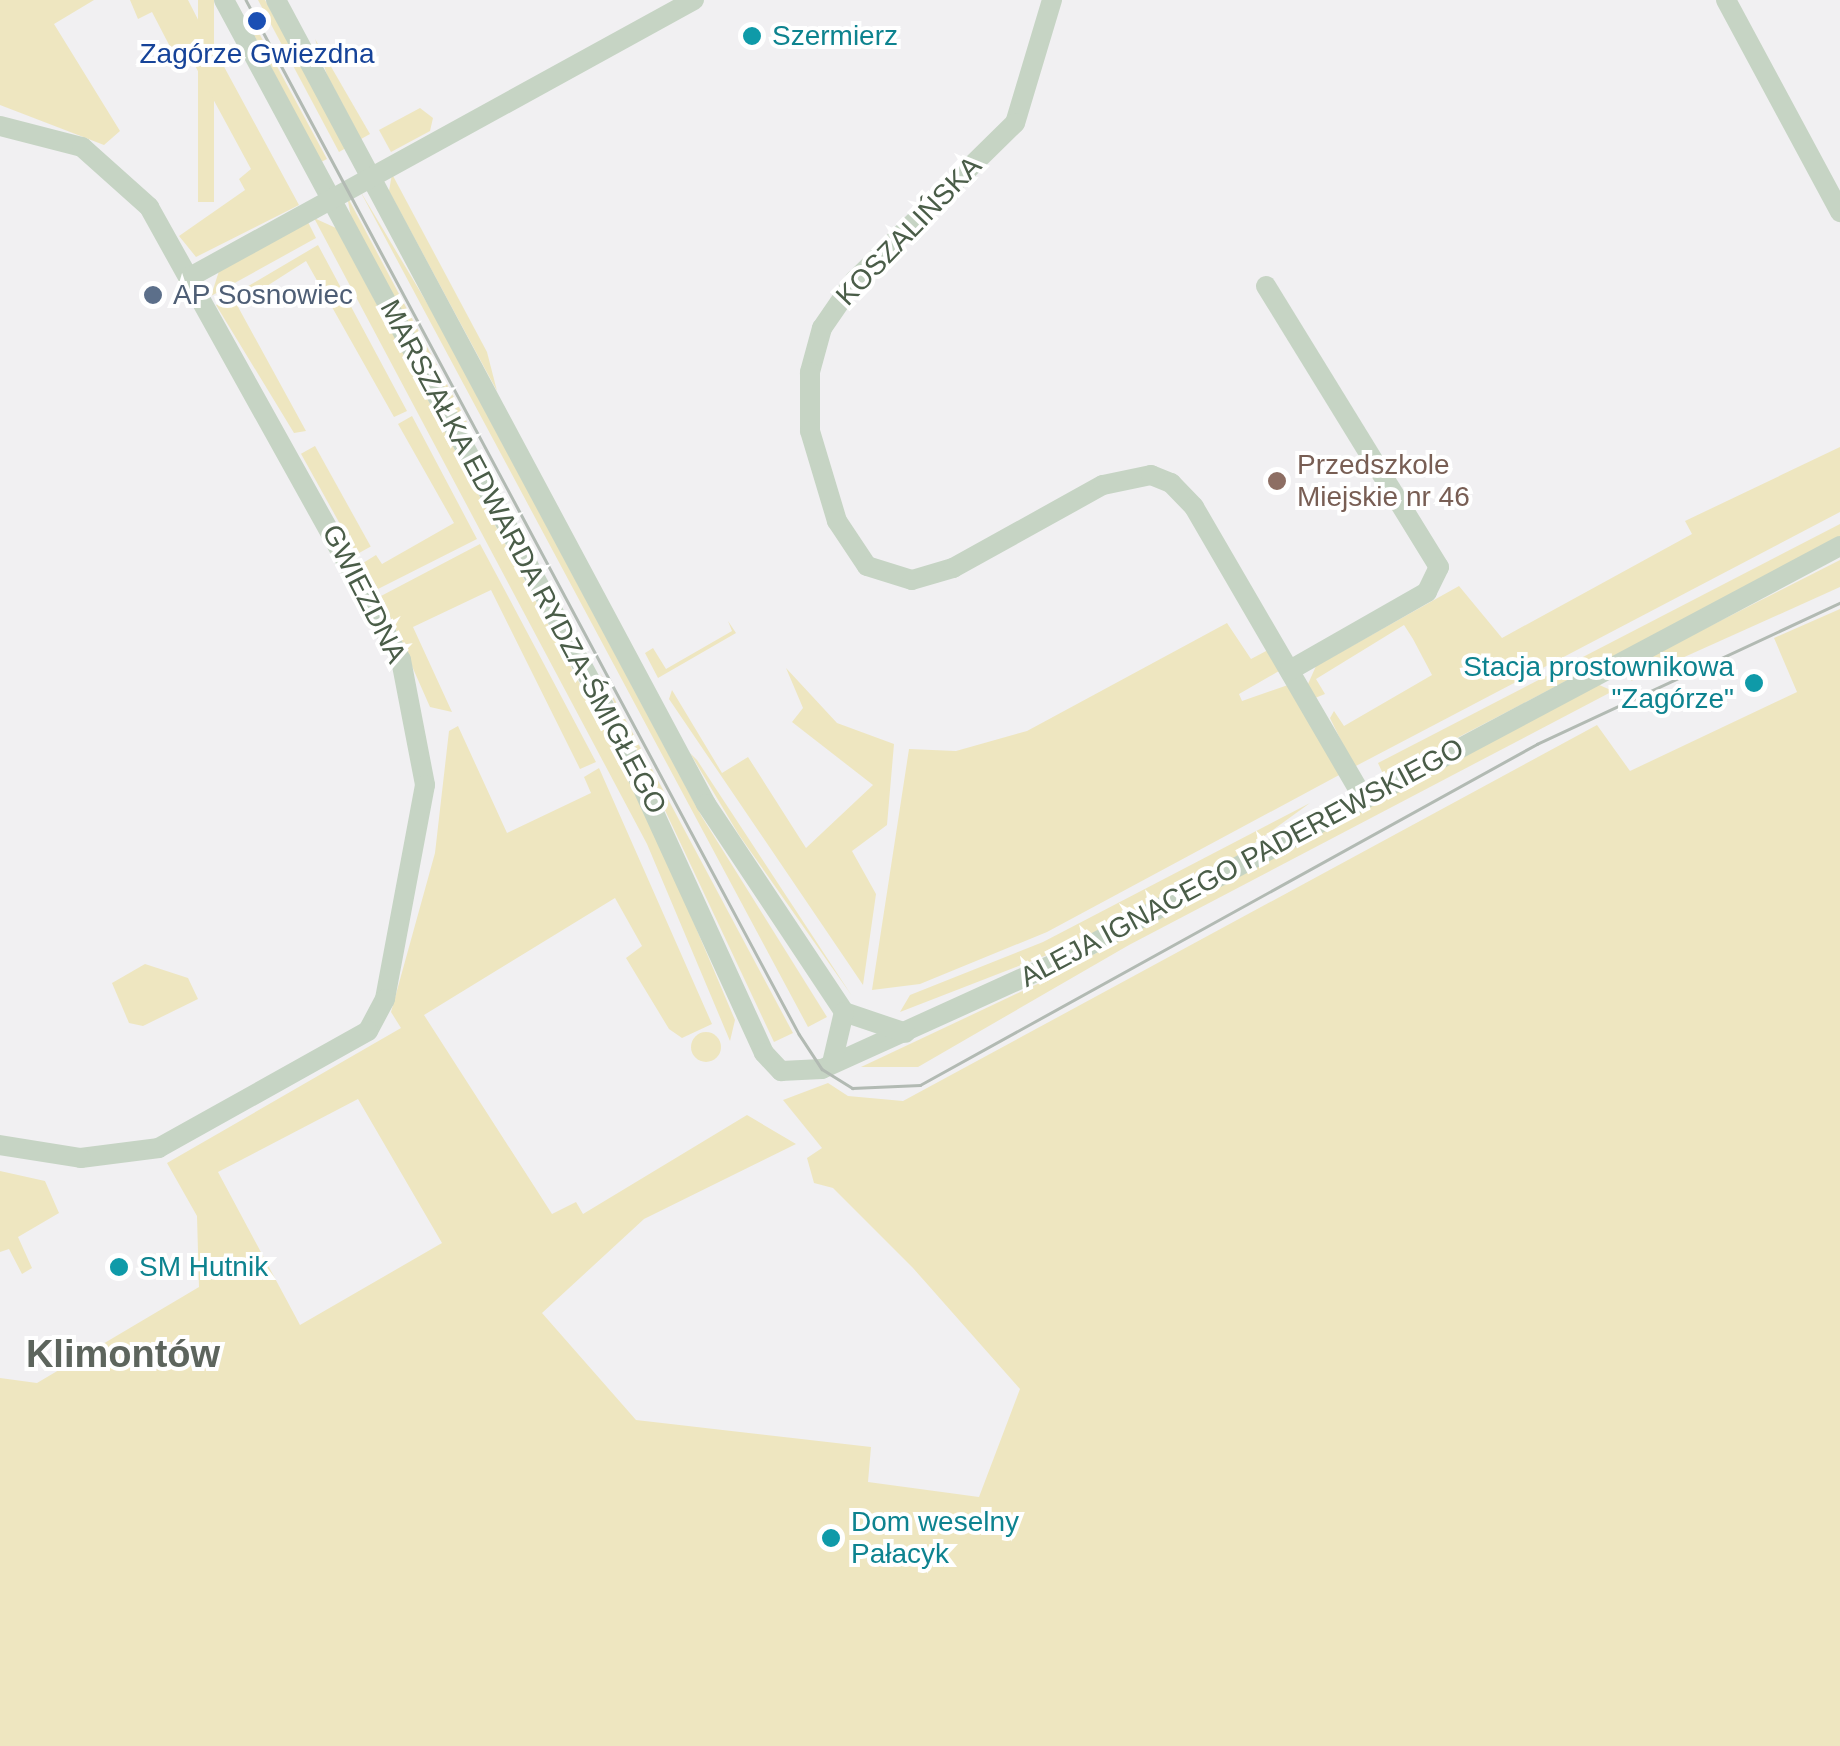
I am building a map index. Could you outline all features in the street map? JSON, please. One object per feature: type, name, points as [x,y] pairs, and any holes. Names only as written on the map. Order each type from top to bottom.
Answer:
[{"type":"street","name":"MARSZAŁKA EDWARDA RYDZA-ŚMIGŁEGO","points":[[224,0],[670,834],[764,1054],[781,1072],[804,1076],[906,1033]]},
{"type":"street","name":"MARSZAŁKA EDWARDA RYDZA-ŚMIGŁEGO","points":[[276,0],[706,804],[844,1012]]},
{"type":"street","points":[[190,277],[369,174],[694,0]]},
{"type":"street","name":"KOSZALIŃSKA","points":[[1052,0],[1015,122],[855,280],[822,328],[810,372],[810,431],[837,521],[849,547],[886,578],[934,577],[1103,485],[1151,476],[1194,507],[1364,799]]},
{"type":"street","points":[[1726,0],[1840,212]]},
{"type":"street","name":"GWIEZDNA","points":[[0,126],[48,134],[118,171],[190,277],[402,660],[425,785],[385,999],[368,1031],[214,1124],[128,1154],[46,1156],[0,1145]]},
{"type":"street","points":[[1266,286],[1439,568],[1427,592],[1290,670]]},
{"type":"street","name":"ALEJA IGNACEGO PADEREWSKIEGO","points":[[906,1033],[1364,799],[1840,546]]},
{"type":"street","points":[[832,1063],[844,1012],[906,1033]]},
{"type":"shaded area","points":[[0,0],[94,0],[54,24],[120,131],[104,145],[0,105]]},
{"type":"shaded area","points":[[130,0],[188,0],[210,43],[179,64],[152,12],[138,19]]},
{"type":"shaded area","points":[[198,0],[214,0],[214,202],[198,202]]},
{"type":"shaded area","points":[[258,0],[265,0],[346,148],[339,152]]},
{"type":"shaded area","points":[[259,33],[327,159],[321,162],[254,35]]},
{"type":"shaded area","points":[[315,39],[370,134],[361,139],[327,75]]},
{"type":"shaded area","points":[[215,50],[299,205],[196,257],[179,236],[245,190],[239,179],[251,169],[193,62]]},
{"type":"shaded area","points":[[420,108],[433,118],[430,131],[391,152],[379,130]]},
{"type":"shaded area","points":[[392,174],[487,352],[497,391],[389,191]]},
{"type":"shaded area","points":[[359,189],[430,308],[702,817],[827,1017],[808,1027]]},
{"type":"shaded area","points":[[347,196],[467,422],[462,424],[351,217]]},
{"type":"shaded area","points":[[314,218],[336,228],[641,798],[735,1020],[730,1041],[647,844]]},
{"type":"shaded area","points":[[307,220],[316,238],[211,296],[219,271]]},
{"type":"shaded area","points":[[318,245],[407,411],[394,417],[306,261],[237,305],[306,431],[294,433],[216,305]]},
{"type":"shaded area","points":[[412,416],[477,539],[378,589],[363,563],[376,555],[382,564],[454,523],[398,424]]},
{"type":"shaded area","points":[[315,446],[371,547],[357,554],[301,454]]},
{"type":"shaded area","points":[[1840,447],[1840,512],[1354,767],[1330,718],[1334,711],[1344,726],[1432,675],[1413,639],[1404,625],[1316,679],[1325,694],[1315,698],[1308,684],[1316,666],[1459,586],[1502,638],[1692,534],[1685,521]]},
{"type":"shaded area","points":[[1840,524],[1840,538],[1384,776],[1378,763]]},
{"type":"shaded area","points":[[480,544],[596,762],[580,769],[491,590],[413,627],[452,712],[430,707],[381,596]]},
{"type":"shaded area","points":[[1840,560],[1840,587],[1631,681],[1643,660]]},
{"type":"shaded area","points":[[1840,609],[1840,1746],[0,1746],[0,1378],[37,1383],[199,1287],[197,1216],[167,1163],[401,1028],[391,1012],[435,853],[449,731],[458,726],[507,833],[591,793],[584,777],[599,768],[712,1024],[682,1038],[669,1029],[626,958],[642,946],[615,898],[424,1015],[552,1214],[576,1202],[583,1214],[747,1115],[796,1144],[644,1219],[542,1313],[636,1420],[871,1447],[868,1482],[979,1497],[1020,1389],[913,1268],[833,1188],[814,1183],[807,1158],[822,1148],[783,1100],[828,1083],[848,1096],[903,1101],[1597,725],[1630,771],[1797,692],[1774,638]],"holes":[[[358,1099],[442,1243],[300,1325],[218,1172]]]},
{"type":"shaded area","points":[[728,621],[736,633],[658,678],[645,653],[653,648],[666,669],[732,631]]},
{"type":"shaded area","points":[[1227,623],[1251,659],[1268,650],[1279,671],[1239,694],[1242,701],[1288,685],[1341,774],[1047,932],[920,984],[872,990],[909,749],[956,751],[1027,731]]},
{"type":"shaded area","points":[[786,668],[837,723],[894,744],[887,825],[852,851],[876,894],[863,985],[669,699],[672,690],[722,773],[748,757],[806,848],[873,785],[792,722],[803,708]]},
{"type":"shaded area","points":[[599,670],[793,1033],[774,1042]]},
{"type":"shaded area","points":[[1597,684],[1613,691],[1129,945],[918,1067],[861,1067],[1048,979]]},
{"type":"shaded area","points":[[690,753],[697,760],[852,996],[739,835]]},
{"type":"shaded area","points":[[1310,803],[1234,858],[1073,945],[900,1012],[910,995],[1043,942]]},
{"type":"shaded area","points":[[145,964],[188,978],[198,999],[143,1026],[129,1023],[112,983]]},
{"type":"shaded area","points":[[706,1032],[717,1036],[721,1047],[717,1058],[706,1062],[695,1058],[691,1047],[695,1036]]},
{"type":"shaded area","points":[[0,1171],[45,1181],[59,1213],[18,1237],[32,1268],[22,1274],[9,1249],[0,1252]]},
{"type":"tram line","points":[[246,0],[799,1034],[822,1069],[852,1088],[920,1085],[1537,744],[1840,603]]},
{"type":"place","name":"Zagórze Gwiezdna","points":[[257,21]]},
{"type":"place","name":"Szermierz","points":[[752,36]]},
{"type":"place","name":"AP Sosnowiec","points":[[153,295]]},
{"type":"place","name":"Przedszkole Miejskie nr 46","points":[[1277,481]]},
{"type":"place","name":"Stacja prostownikowa \"Zagórze\"","points":[[1754,683]]},
{"type":"place","name":"SM Hutnik","points":[[119,1267]]},
{"type":"place","name":"Dom weselny Pałacyk","points":[[831,1538]]},
{"type":"district","name":"Klimontów","points":[[123,1355]]}]
